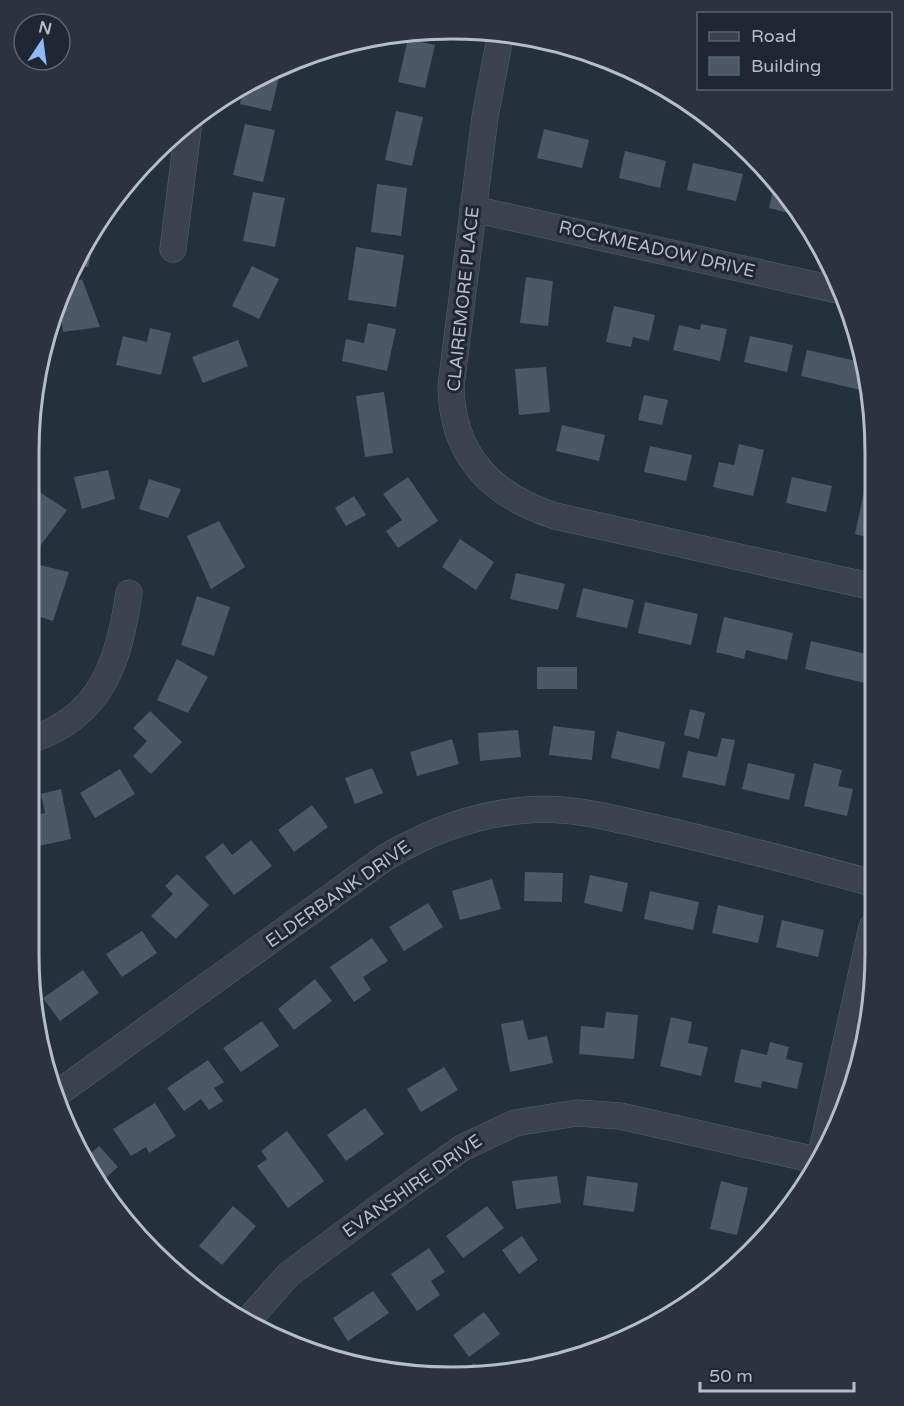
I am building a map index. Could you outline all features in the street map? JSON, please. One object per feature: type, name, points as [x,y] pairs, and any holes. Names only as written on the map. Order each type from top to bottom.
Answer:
[{"type":"street","name":"CLAIREMORE PLACE","points":[[499,42],[485,117],[472,209],[451,386],[458,431],[470,457],[499,490],[527,507],[555,516],[865,586]]},
{"type":"street","points":[[173,249],[187,135]]},
{"type":"street","name":"ROCKMEADOW DRIVE","points":[[472,209],[831,289]]},
{"type":"street","points":[[39,737],[71,718],[104,684],[122,639],[129,593]]},
{"type":"street","name":"ELDERBANK DRIVE","points":[[62,1090],[386,857],[424,835],[465,820],[528,809],[586,813],[706,839],[865,881]]},
{"type":"street","points":[[827,1126],[865,959]]},
{"type":"street","name":"EVANSHIRE DRIVE","points":[[252,1316],[289,1274],[366,1217],[462,1148],[515,1123],[577,1113],[620,1116],[811,1159]]},
{"type":"building","points":[[417,41],[435,45],[425,88],[398,82],[407,42]]},
{"type":"building","points":[[279,77],[271,111],[240,104],[241,97]]},
{"type":"building","points":[[396,111],[423,117],[412,166],[385,160]]},
{"type":"building","points":[[245,124],[275,130],[263,182],[233,175]]},
{"type":"building","points":[[544,129],[589,140],[582,168],[537,158]]},
{"type":"building","points":[[625,151],[666,161],[660,188],[619,178]]},
{"type":"building","points":[[693,163],[743,174],[736,201],[687,190]]},
{"type":"building","points":[[377,184],[407,188],[401,236],[371,232]]},
{"type":"building","points":[[253,192],[285,198],[275,247],[243,241]]},
{"type":"building","points":[[773,192],[788,213],[769,208]]},
{"type":"building","points":[[356,247],[404,255],[396,307],[348,300]]},
{"type":"building","points":[[92,250],[88,267],[83,266]]},
{"type":"building","points":[[252,266],[279,279],[259,319],[232,306]]},
{"type":"building","points":[[526,277],[553,281],[548,326],[520,323]]},
{"type":"building","points":[[82,279],[100,327],[63,332],[61,318],[76,282]]},
{"type":"building","points":[[614,306],[655,315],[649,341],[633,337],[631,347],[606,342]]},
{"type":"building","points":[[368,323],[396,329],[387,371],[342,361],[346,339],[364,343]]},
{"type":"building","points":[[701,324],[727,329],[720,361],[673,350],[679,325],[700,330]]},
{"type":"building","points":[[150,328],[171,333],[161,375],[116,365],[123,336],[147,342]]},
{"type":"building","points":[[750,336],[793,345],[787,372],[744,362]]},
{"type":"building","points":[[238,340],[248,366],[203,383],[192,357]]},
{"type":"building","points":[[807,350],[855,361],[860,390],[801,376]]},
{"type":"building","points":[[546,367],[550,412],[519,415],[515,369]]},
{"type":"building","points":[[384,392],[393,453],[365,457],[356,396]]},
{"type":"building","points":[[644,395],[668,400],[662,425],[638,420]]},
{"type":"building","points":[[562,425],[605,435],[599,461],[556,451]]},
{"type":"building","points":[[739,444],[764,450],[753,496],[713,487],[719,462],[734,465]]},
{"type":"building","points":[[650,446],[692,455],[686,481],[644,472]]},
{"type":"building","points":[[108,470],[115,499],[82,509],[74,477]]},
{"type":"building","points":[[408,477],[438,521],[398,548],[386,531],[402,520],[383,494]]},
{"type":"building","points":[[792,477],[832,486],[826,512],[786,503]]},
{"type":"building","points":[[149,479],[181,489],[168,518],[139,509]]},
{"type":"building","points":[[865,487],[865,537],[855,534]]},
{"type":"building","points":[[39,492],[67,510],[39,547]]},
{"type":"building","points":[[354,496],[366,515],[346,526],[335,508]]},
{"type":"building","points":[[219,521],[245,567],[211,589],[187,536]]},
{"type":"building","points":[[460,539],[494,562],[476,590],[442,567]]},
{"type":"building","points":[[39,565],[69,572],[53,621],[39,617]]},
{"type":"building","points":[[516,573],[565,584],[558,610],[510,599]]},
{"type":"building","points":[[583,588],[634,600],[627,628],[576,617]]},
{"type":"building","points":[[197,596],[230,607],[214,656],[181,645]]},
{"type":"building","points":[[645,602],[698,614],[691,645],[638,633]]},
{"type":"building","points":[[724,617],[793,633],[787,660],[746,650],[744,659],[716,652]]},
{"type":"building","points":[[811,641],[865,654],[865,683],[805,669]]},
{"type":"building","points":[[177,659],[208,677],[188,713],[157,700]]},
{"type":"building","points":[[537,667],[577,667],[577,689],[537,689]]},
{"type":"building","points":[[690,709],[705,713],[699,739],[684,735]]},
{"type":"building","points":[[150,711],[182,742],[151,774],[133,756],[147,741],[133,728]]},
{"type":"building","points":[[553,726],[595,731],[592,760],[549,755]]},
{"type":"building","points":[[518,730],[521,757],[480,761],[478,733]]},
{"type":"building","points":[[617,731],[665,742],[659,769],[611,758]]},
{"type":"building","points":[[722,738],[735,740],[725,786],[682,777],[688,751],[717,757]]},
{"type":"building","points":[[452,739],[459,764],[417,776],[410,752]]},
{"type":"building","points":[[748,763],[795,774],[789,800],[742,789]]},
{"type":"building","points":[[814,763],[842,770],[838,786],[853,789],[847,816],[804,806]]},
{"type":"building","points":[[372,768],[383,793],[355,804],[345,778]]},
{"type":"building","points":[[120,769],[135,794],[95,818],[80,793]]},
{"type":"building","points":[[61,789],[71,839],[39,846],[39,814],[45,813],[41,794]]},
{"type":"building","points":[[312,805],[328,827],[294,852],[278,830]]},
{"type":"building","points":[[251,840],[272,866],[234,895],[205,857],[223,843],[232,855]]},
{"type":"building","points":[[525,872],[563,873],[562,902],[524,901]]},
{"type":"building","points":[[177,874],[209,905],[176,939],[151,916],[173,894],[165,886]]},
{"type":"building","points":[[590,875],[628,883],[622,912],[584,903]]},
{"type":"building","points":[[492,879],[501,909],[460,920],[452,891]]},
{"type":"building","points":[[650,891],[699,902],[693,930],[644,919]]},
{"type":"building","points":[[428,903],[443,927],[404,951],[389,927]]},
{"type":"building","points":[[718,905],[764,916],[758,943],[712,933]]},
{"type":"building","points":[[782,920],[824,930],[818,957],[776,947]]},
{"type":"building","points":[[142,931],[157,953],[122,977],[106,954]]},
{"type":"building","points":[[372,938],[388,961],[363,977],[371,990],[354,1002],[330,967]]},
{"type":"building","points":[[83,970],[99,993],[60,1021],[43,998]]},
{"type":"building","points":[[315,979],[332,1001],[294,1030],[278,1009]]},
{"type":"building","points":[[606,1012],[638,1015],[634,1059],[579,1054],[581,1026],[604,1028]]},
{"type":"building","points":[[671,1017],[692,1022],[688,1043],[708,1047],[701,1076],[660,1066]]},
{"type":"building","points":[[523,1020],[528,1040],[547,1036],[553,1063],[510,1072],[501,1024]]},
{"type":"building","points":[[262,1021],[279,1046],[241,1072],[223,1048]]},
{"type":"building","points":[[770,1042],[789,1047],[786,1059],[803,1063],[797,1089],[762,1081],[761,1088],[734,1082],[741,1049],[767,1055]]},
{"type":"building","points":[[208,1060],[224,1082],[214,1088],[223,1101],[209,1110],[201,1099],[184,1111],[167,1088]]},
{"type":"building","points":[[444,1067],[458,1090],[421,1112],[407,1089]]},
{"type":"building","points":[[155,1103],[176,1136],[149,1153],[146,1147],[131,1156],[113,1129]]},
{"type":"building","points":[[365,1108],[384,1134],[346,1161],[327,1135]]},
{"type":"building","points":[[287,1131],[324,1181],[288,1208],[257,1166],[267,1159],[261,1151]]},
{"type":"building","points":[[99,1146],[118,1167],[106,1178],[91,1154]]},
{"type":"building","points":[[557,1176],[561,1203],[516,1209],[512,1181]]},
{"type":"building","points":[[587,1176],[638,1183],[634,1212],[583,1205]]},
{"type":"building","points":[[721,1181],[748,1188],[737,1235],[710,1229]]},
{"type":"building","points":[[233,1206],[256,1226],[222,1265],[199,1246]]},
{"type":"building","points":[[487,1206],[504,1228],[463,1258],[446,1236]]},
{"type":"building","points":[[522,1236],[538,1260],[519,1274],[502,1250]]},
{"type":"building","points":[[429,1248],[445,1272],[431,1281],[440,1295],[417,1311],[391,1274]]},
{"type":"building","points":[[373,1291],[389,1313],[348,1341],[333,1318]]},
{"type":"building","points":[[484,1312],[500,1334],[469,1357],[453,1335]]}]
